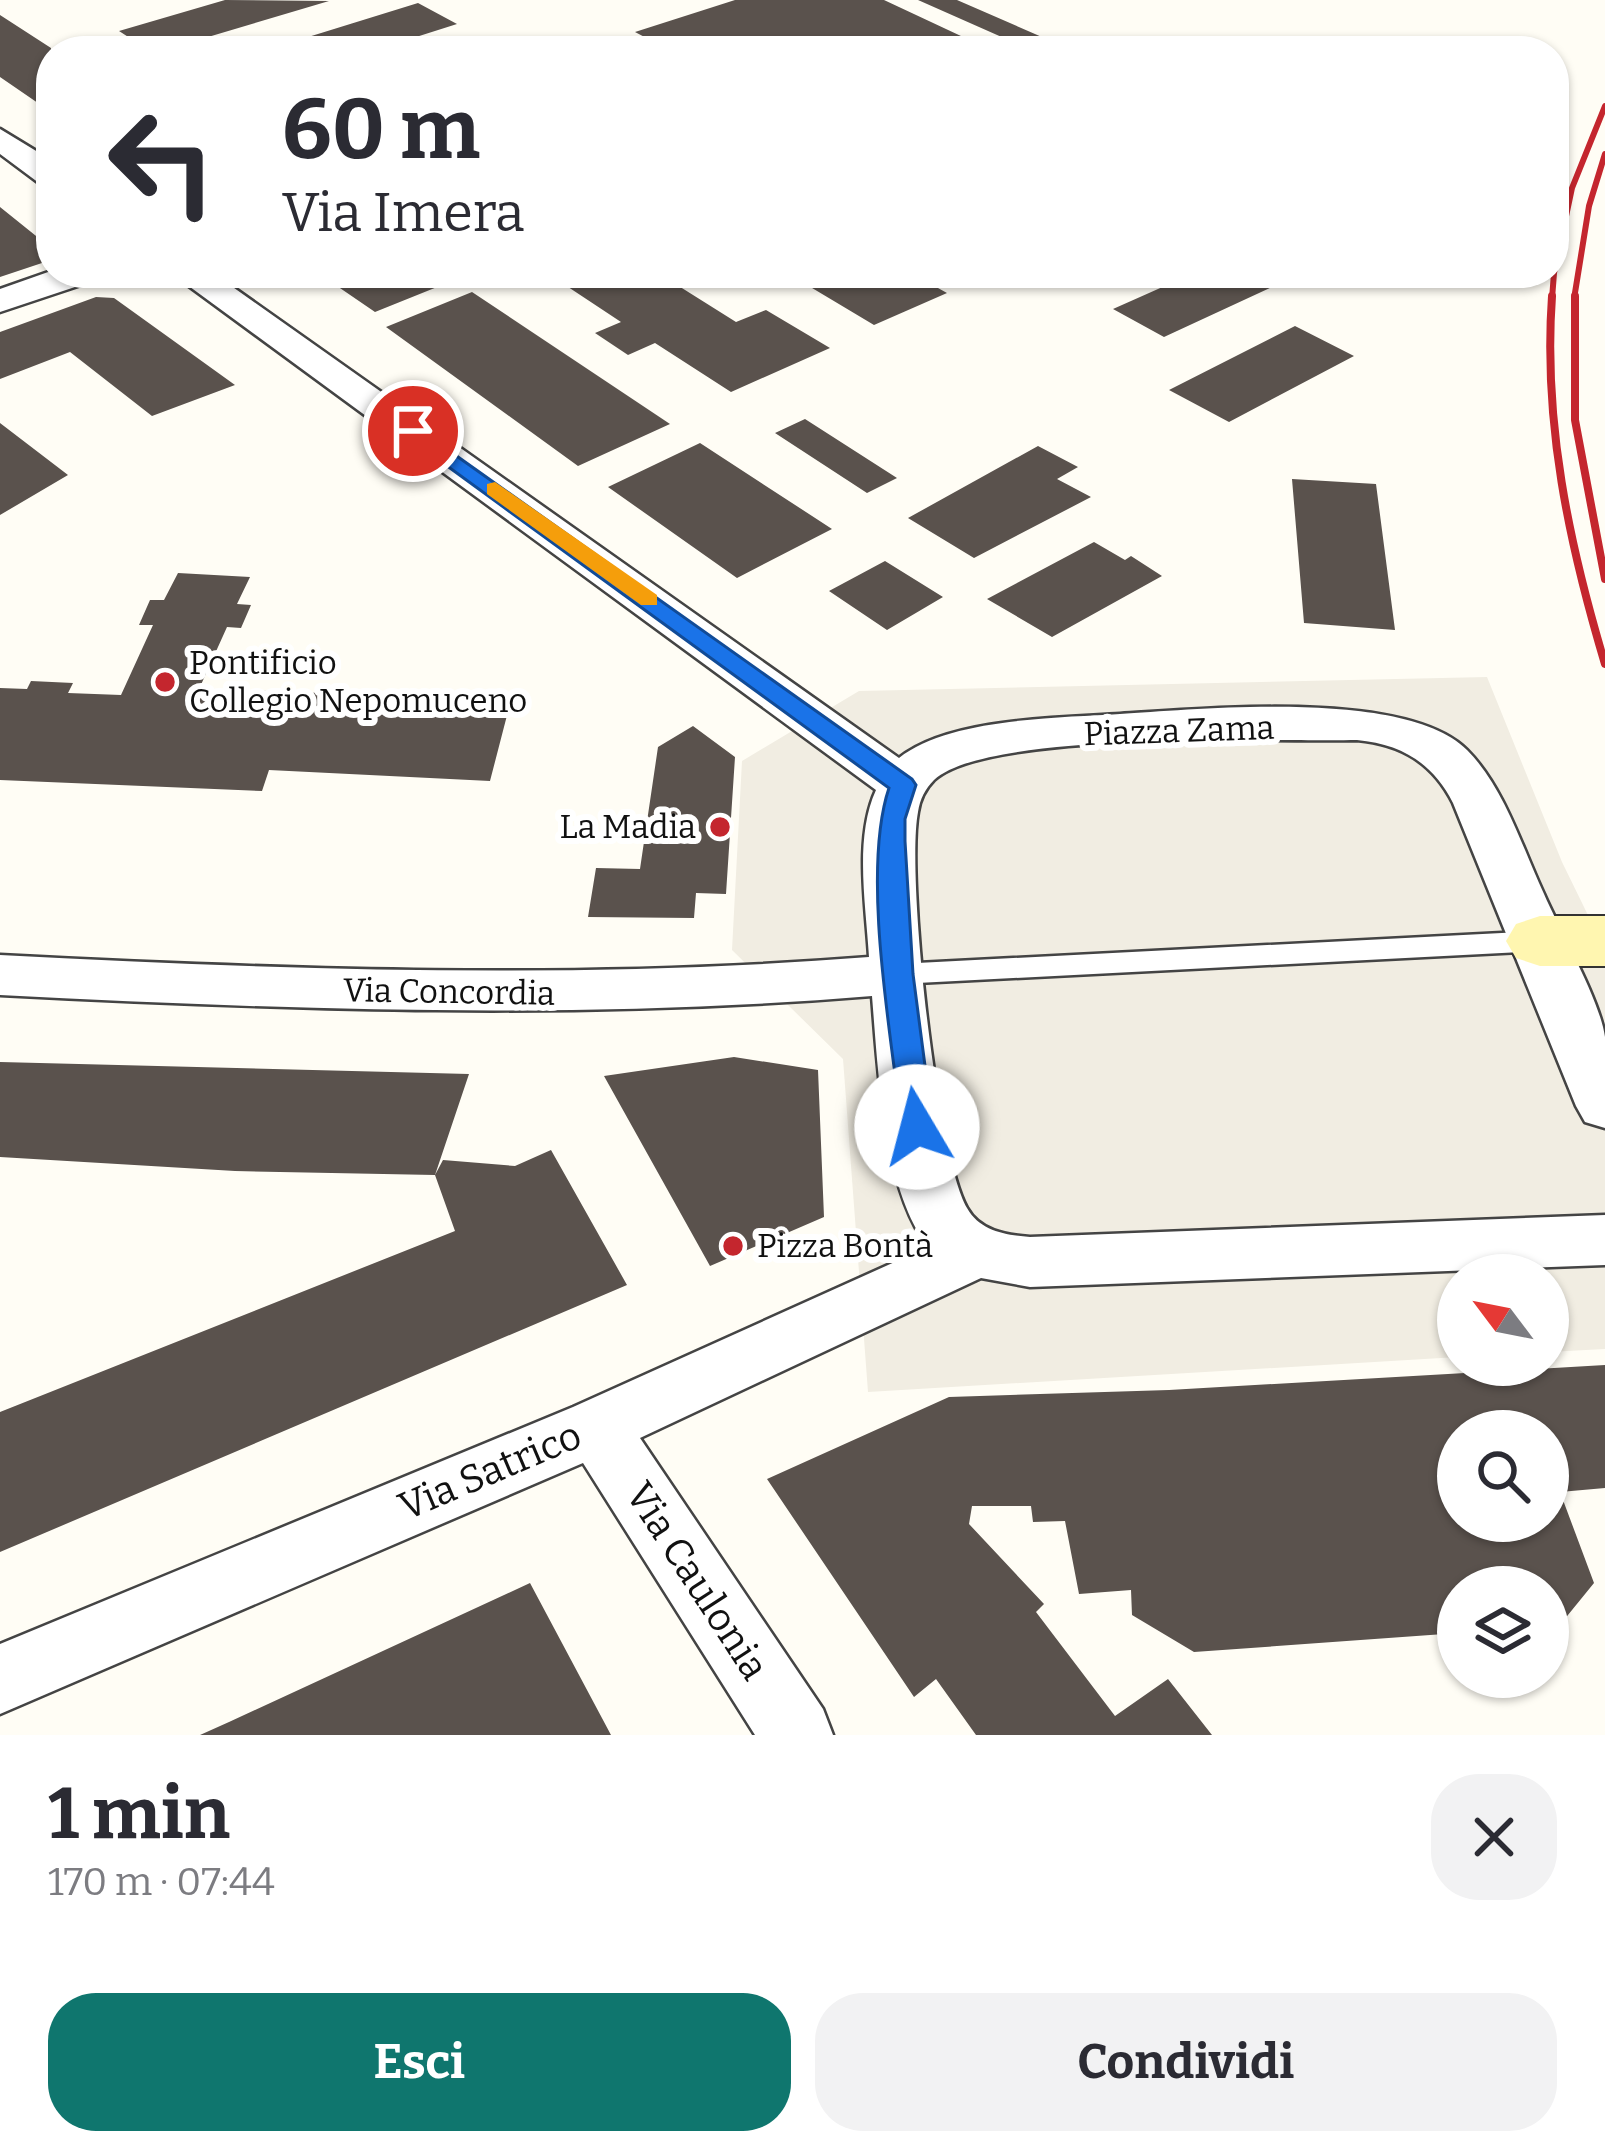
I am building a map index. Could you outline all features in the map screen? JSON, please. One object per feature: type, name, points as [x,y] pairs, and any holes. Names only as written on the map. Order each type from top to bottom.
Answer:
[{"type":"street","points":[[0,139],[36,165]]},
{"type":"street","points":[[0,301],[37,288]]},
{"type":"street","points":[[210,288],[903,785],[892,819],[898,974],[912,1096],[940,1218],[976,1253],[1030,1262],[1605,1240]]},
{"type":"street","name":"Piazza Zama","points":[[903,785],[940,754],[1008,737],[1357,725],[1391,729],[1424,741],[1464,778],[1573,941],[1605,1106]]},
{"type":"street","name":"Via Concordia","points":[[0,975],[304,991],[573,994],[898,974]]},
{"type":"street","name":"Via Satrico","points":[[0,1679],[596,1427],[976,1253]]},
{"type":"street","name":"Via Caulonia","points":[[596,1427],[797,1735]]},
{"type":"lane","points":[[898,974],[1175,956],[1573,941]]},
{"type":"shaded area","points":[[1487,677],[1562,862],[1605,950],[1605,1349],[1569,1351],[1569,1254],[1437,1254],[1437,1358],[868,1392],[843,1059],[732,950],[742,761],[859,691]]},
{"type":"building","points":[[225,0],[329,1],[211,36],[127,36],[119,31]]},
{"type":"building","points":[[735,0],[884,0],[961,36],[643,36],[635,32]]},
{"type":"building","points":[[918,0],[957,0],[1040,36],[999,36]]},
{"type":"building","points":[[418,3],[457,24],[419,36],[311,36]]},
{"type":"building","points":[[0,15],[36,38],[36,102],[0,77]]},
{"type":"building","points":[[0,207],[36,236],[36,265],[0,277]]},
{"type":"building","points":[[340,288],[435,288],[375,312]]},
{"type":"building","points":[[570,288],[682,288],[736,322],[766,310],[830,348],[731,392],[655,343],[628,355],[595,333],[621,322]]},
{"type":"building","points":[[812,288],[938,288],[947,293],[874,325]]},
{"type":"building","points":[[1160,288],[1270,288],[1164,337],[1113,309]]},
{"type":"building","points":[[472,292],[670,424],[578,466],[386,327]]},
{"type":"building","points":[[96,297],[114,298],[235,385],[152,416],[70,352],[0,379],[0,332]]},
{"type":"building","points":[[1295,326],[1354,356],[1229,422],[1169,390]]},
{"type":"building","points":[[805,419],[897,478],[867,493],[775,433]]},
{"type":"building","points":[[0,423],[68,475],[0,515]]},
{"type":"building","points":[[700,443],[832,529],[737,578],[608,487]]},
{"type":"building","points":[[1038,446],[1078,467],[1057,479],[1091,497],[974,558],[908,518]]},
{"type":"building","points":[[1292,479],[1376,484],[1395,630],[1304,623]]},
{"type":"building","points":[[1094,542],[1125,560],[1131,556],[1162,576],[1052,637],[987,599]]},
{"type":"building","points":[[885,561],[943,597],[887,630],[829,591]]},
{"type":"building","name":"Pontificio Collegio Nepomuceno","points":[[178,573],[250,577],[237,604],[251,605],[241,628],[227,627],[195,698],[236,700],[238,690],[511,700],[490,781],[269,770],[262,791],[0,780],[0,688],[27,689],[31,681],[73,683],[68,693],[121,695],[153,625],[139,625],[150,600],[164,600]]},
{"type":"building","points":[[693,726],[735,757],[726,894],[696,893],[694,918],[588,917],[596,868],[640,869],[658,747]]},
{"type":"building","points":[[734,1057],[818,1070],[824,1217],[710,1266],[604,1076]]},
{"type":"building","points":[[0,1062],[469,1074],[435,1175],[235,1171],[0,1157]]},
{"type":"building","points":[[551,1150],[627,1285],[0,1552],[0,1412],[455,1231],[435,1175],[443,1160],[515,1166]]},
{"type":"building","points":[[1605,1365],[1605,1488],[1569,1491],[1569,1410],[1437,1410],[1437,1542],[1569,1542],[1569,1516],[1594,1583],[1569,1614],[1569,1566],[1437,1566],[1437,1635],[1194,1652],[1132,1615],[1131,1590],[1079,1594],[1065,1521],[1033,1522],[1031,1506],[972,1506],[969,1524],[1044,1604],[1036,1612],[1115,1716],[1168,1679],[1212,1735],[976,1735],[936,1679],[914,1697],[767,1479],[949,1397],[1437,1375],[1437,1386],[1569,1386],[1569,1367]]},
{"type":"building","points":[[530,1583],[611,1735],[200,1735],[229,1722]]},
{"type":"railway","points":[[1569,202],[1605,106]]},
{"type":"railway","points":[[1574,299],[1589,206],[1605,154]]},
{"type":"railway","points":[[1552,299],[1553,288]]},
{"type":"railway","points":[[1552,296],[1555,436],[1580,574],[1605,664]]},
{"type":"railway","points":[[1575,296],[1575,420],[1605,579]]},
{"type":"slow traffic","points":[[495,489],[649,600]]},
{"type":"place","name":"Pontificio Collegio Nepomuceno","points":[[165,682]]},
{"type":"place","name":"La Madia","points":[[720,827]]},
{"type":"place","name":"Pizza Bontà","points":[[733,1246]]},
{"type":"route","points":[[413,431],[903,785],[892,819],[891,841],[898,974],[917,1127]]}]
